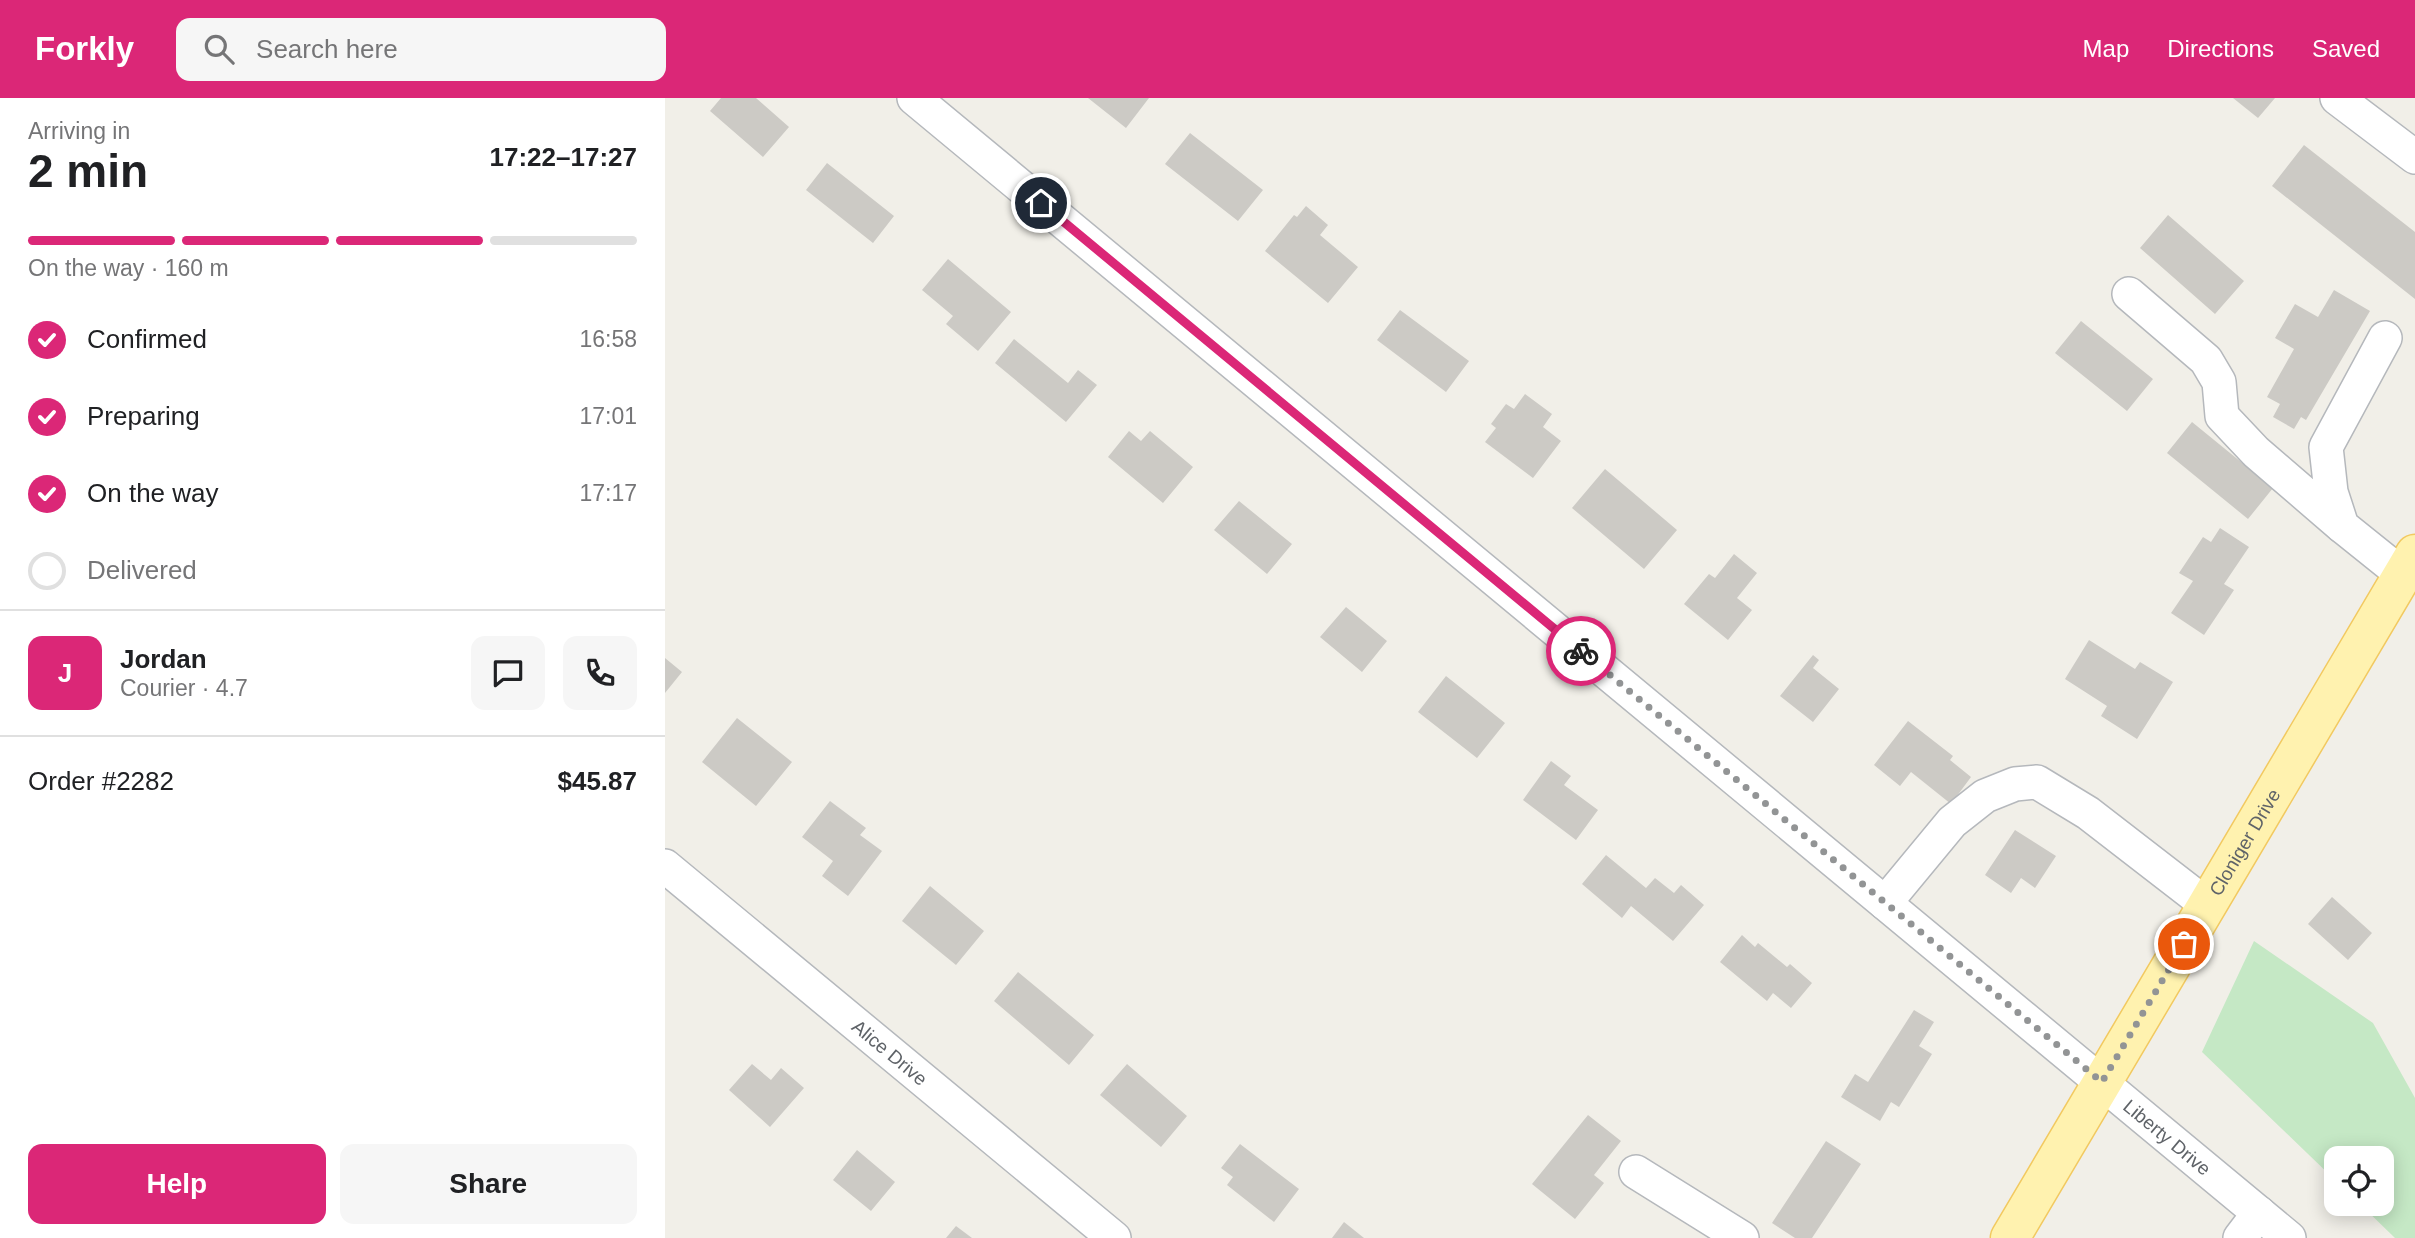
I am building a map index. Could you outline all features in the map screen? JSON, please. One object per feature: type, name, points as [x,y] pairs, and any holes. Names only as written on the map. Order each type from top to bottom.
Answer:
[{"type":"main road","name":"Cloniger Drive","points":[[2010,1238],[2409,565]]},
{"type":"street","name":"Liberty Drive","points":[[914,98],[2102,1082],[2250,1225],[2289,1238]]},
{"type":"street","points":[[2337,98],[2415,157]]},
{"type":"street","points":[[2129,294],[2206,360],[2219,382],[2222,416],[2256,452],[2342,526],[2409,565]]},
{"type":"street","points":[[2342,526],[2331,492],[2326,447],[2385,338]]},
{"type":"street","points":[[1885,903],[1952,822],[1985,796],[2015,784],[2037,782],[2088,813],[2207,905]]},
{"type":"street","name":"Alice Drive","points":[[665,866],[1114,1238]]},
{"type":"street","points":[[1636,1172],[1742,1238]]},
{"type":"green space","points":[[2254,941],[2373,1023],[2415,1098],[2415,1238],[2395,1238],[2372,1216],[2394,1216],[2394,1146],[2324,1146],[2324,1169],[2202,1052]]},
{"type":"building","points":[[721,98],[756,98],[789,127],[763,157],[710,111]]},
{"type":"building","points":[[1088,98],[1149,98],[1126,128]]},
{"type":"building","points":[[2233,98],[2275,98],[2258,118]]},
{"type":"building","points":[[1190,133],[1263,190],[1238,221],[1165,164]]},
{"type":"building","points":[[2304,145],[2415,232],[2415,299],[2272,186]]},
{"type":"building","points":[[827,163],[894,216],[873,243],[806,190]]},
{"type":"building","points":[[1306,206],[1328,225],[1320,235],[1358,267],[1328,303],[1265,251],[1294,215],[1297,217]]},
{"type":"building","points":[[2168,215],[2244,281],[2215,314],[2140,248]]},
{"type":"building","points":[[948,259],[1011,312],[978,351],[946,324],[953,316],[922,290]]},
{"type":"building","points":[[2334,290],[2370,311],[2306,420],[2301,417],[2294,429],[2273,417],[2280,404],[2267,397],[2294,349],[2275,338],[2295,304],[2318,317]]},
{"type":"building","points":[[1400,310],[1469,361],[1446,392],[1377,340]]},
{"type":"building","points":[[2081,321],[2153,379],[2127,411],[2055,353]]},
{"type":"building","points":[[1014,339],[1068,383],[1078,370],[1097,385],[1066,422],[995,363]]},
{"type":"building","points":[[1525,394],[1552,414],[1543,427],[1561,441],[1533,478],[1485,442],[1496,428],[1491,424],[1506,404],[1514,409]]},
{"type":"building","points":[[2192,422],[2273,488],[2248,519],[2167,453]]},
{"type":"building","points":[[1129,431],[1141,441],[1150,431],[1193,467],[1163,503],[1108,457]]},
{"type":"building","points":[[1605,469],[1677,530],[1644,569],[1572,508]]},
{"type":"building","points":[[1239,501],[1292,544],[1267,574],[1214,530]]},
{"type":"building","points":[[2220,528],[2249,547],[2224,584],[2234,590],[2204,635],[2171,613],[2193,581],[2179,573],[2203,537],[2211,542]]},
{"type":"building","points":[[1734,554],[1757,573],[1737,598],[1752,610],[1728,640],[1684,604],[1709,574],[1715,578]]},
{"type":"building","points":[[1346,607],[1387,641],[1362,672],[1320,637]]},
{"type":"building","points":[[2089,640],[2135,669],[2140,662],[2173,682],[2137,739],[2101,716],[2107,706],[2065,679]]},
{"type":"building","points":[[1813,655],[1819,660],[1813,668],[1839,689],[1813,722],[1780,696]]},
{"type":"building","points":[[665,658],[682,672],[665,693]]},
{"type":"building","points":[[1446,676],[1505,723],[1477,758],[1418,712]]},
{"type":"building","points":[[737,718],[792,762],[756,806],[702,762]]},
{"type":"building","points":[[1908,721],[1953,756],[1950,760],[1971,777],[1951,804],[1911,772],[1900,786],[1874,765]]},
{"type":"building","points":[[1551,761],[1571,776],[1564,785],[1598,810],[1576,840],[1523,800]]},
{"type":"building","points":[[830,801],[866,828],[860,835],[882,851],[848,896],[822,876],[833,861],[802,837]]},
{"type":"building","points":[[2015,830],[2056,856],[2035,888],[2021,878],[2011,893],[1985,875]]},
{"type":"building","points":[[1606,855],[1646,888],[1655,878],[1674,893],[1681,885],[1704,905],[1673,941],[1631,906],[1622,918],[1582,884]]},
{"type":"building","points":[[930,886],[984,931],[956,965],[902,921]]},
{"type":"building","points":[[2332,897],[2372,933],[2348,960],[2308,924]]},
{"type":"building","points":[[1742,935],[1755,947],[1758,943],[1787,967],[1790,964],[1812,983],[1791,1008],[1773,993],[1767,1001],[1720,962]]},
{"type":"building","points":[[1018,972],[1094,1035],[1069,1065],[994,1001]]},
{"type":"building","points":[[1914,1010],[1934,1022],[1919,1046],[1932,1054],[1899,1107],[1891,1102],[1880,1121],[1841,1097],[1855,1074],[1868,1082]]},
{"type":"building","points":[[752,1064],[771,1080],[781,1068],[804,1088],[770,1127],[729,1090]]},
{"type":"building","points":[[1127,1064],[1187,1116],[1161,1147],[1100,1095]]},
{"type":"building","points":[[1588,1115],[1621,1141],[1594,1175],[1604,1183],[1575,1219],[1532,1184]]},
{"type":"building","points":[[1826,1141],[1861,1164],[1812,1238],[1795,1238],[1772,1223]]},
{"type":"building","points":[[1240,1144],[1299,1189],[1274,1222],[1227,1185],[1233,1177],[1221,1168]]},
{"type":"building","points":[[857,1150],[895,1182],[871,1211],[833,1180]]},
{"type":"building","points":[[1344,1222],[1364,1238],[1332,1238]]},
{"type":"building","points":[[956,1226],[972,1238],[946,1238]]},
{"type":"way so far","points":[[1581,651],[2102,1082],[2184,944]]},
{"type":"route","points":[[1041,203],[1581,651]]}]
